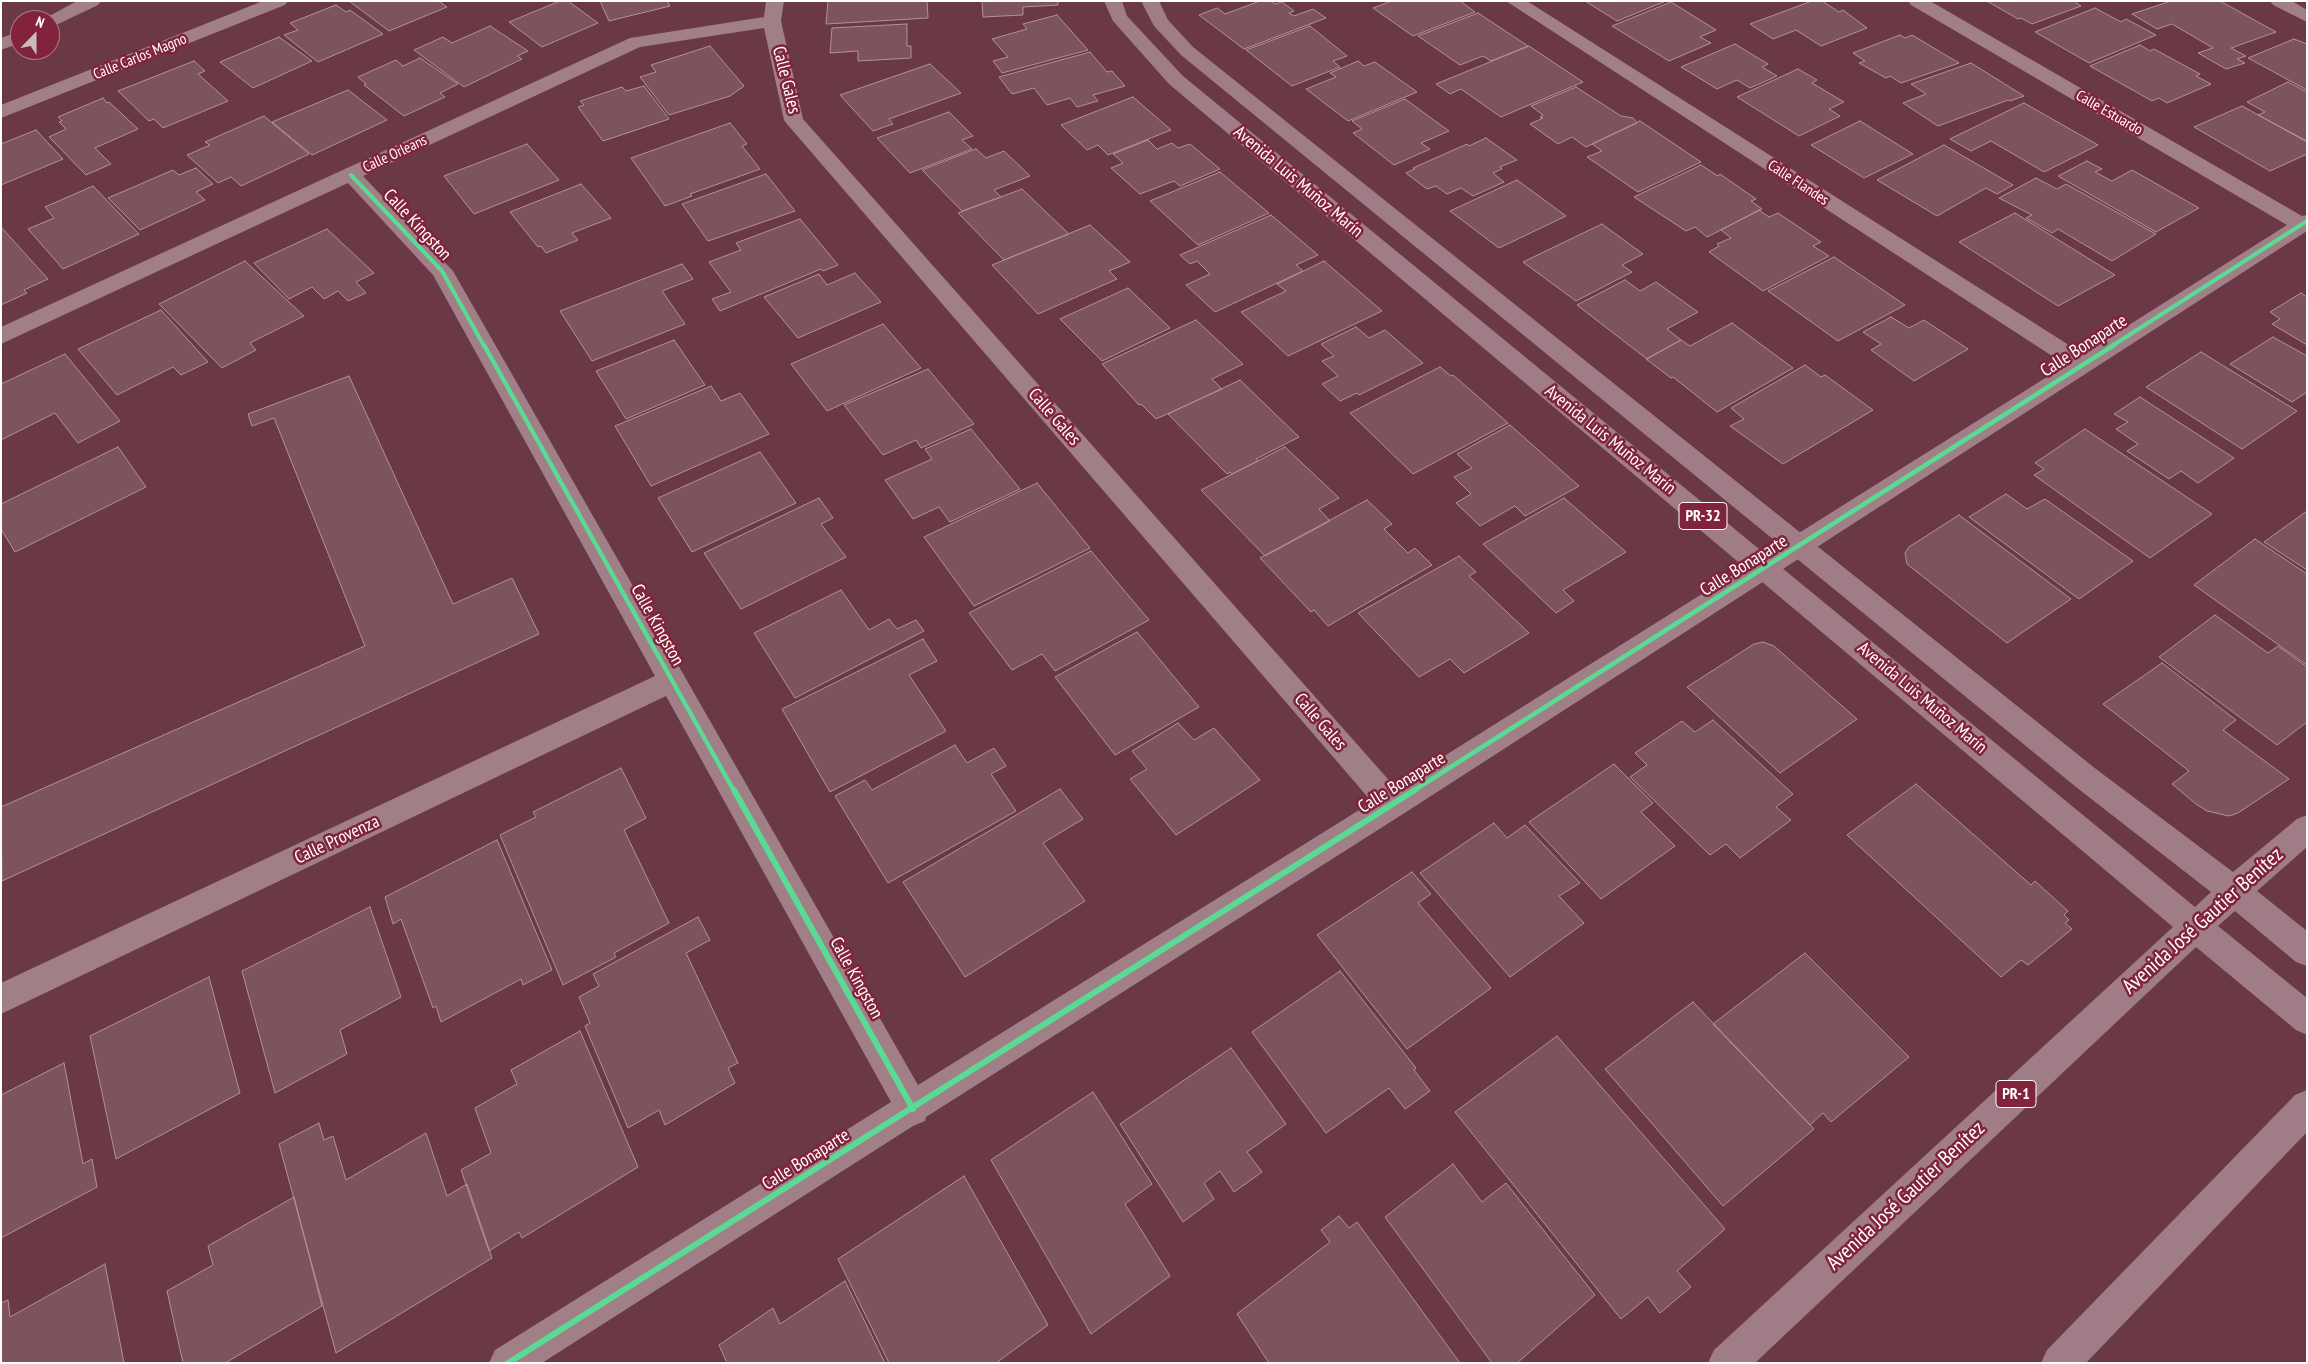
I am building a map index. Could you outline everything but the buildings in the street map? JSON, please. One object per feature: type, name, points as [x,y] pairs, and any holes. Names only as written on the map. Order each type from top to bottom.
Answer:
[{"type":"highway","points":[[60,16],[92,1]]},
{"type":"main road","name":"Avenida Luis Muñoz Marín","points":[[1113,1],[1119,17],[1176,80],[2307,1019]]},
{"type":"main road","name":"Avenida Luis Muñoz Marín","points":[[1150,1],[1160,22],[1187,51],[1802,546],[2086,778],[2234,891],[2307,951]]},
{"type":"main road","name":"Avenida José Gautier Benítez","points":[[1727,1363],[2234,891],[2307,828]]},
{"type":"main road","points":[[2060,1363],[2307,1107]]},
{"type":"street","name":"Calle Carlos Magno","points":[[1,112],[279,1]]},
{"type":"street","name":"Calle Flandes","points":[[1515,1],[2082,364]]},
{"type":"street","name":"Calle Estuardo","points":[[1917,1],[2304,222]]},
{"type":"street","points":[[2280,1],[2307,17]]},
{"type":"street","name":"Calle Orleans","points":[[1,336],[636,42],[773,11]]},
{"type":"street","name":"Calle Gales","points":[[773,11],[794,120],[1393,805]]},
{"type":"street","name":"Calle Kingston","points":[[351,175],[442,271],[913,1109]]},
{"type":"street","name":"Calle Bonaparte","points":[[508,1363],[1802,546],[2304,222]]},
{"type":"street","name":"Calle Provenza","points":[[1,999],[672,681]]},
{"type":"cycle path","points":[[351,175],[442,271],[913,1109]]},
{"type":"cycle path","points":[[508,1363],[1801,546],[2307,221]]}]
